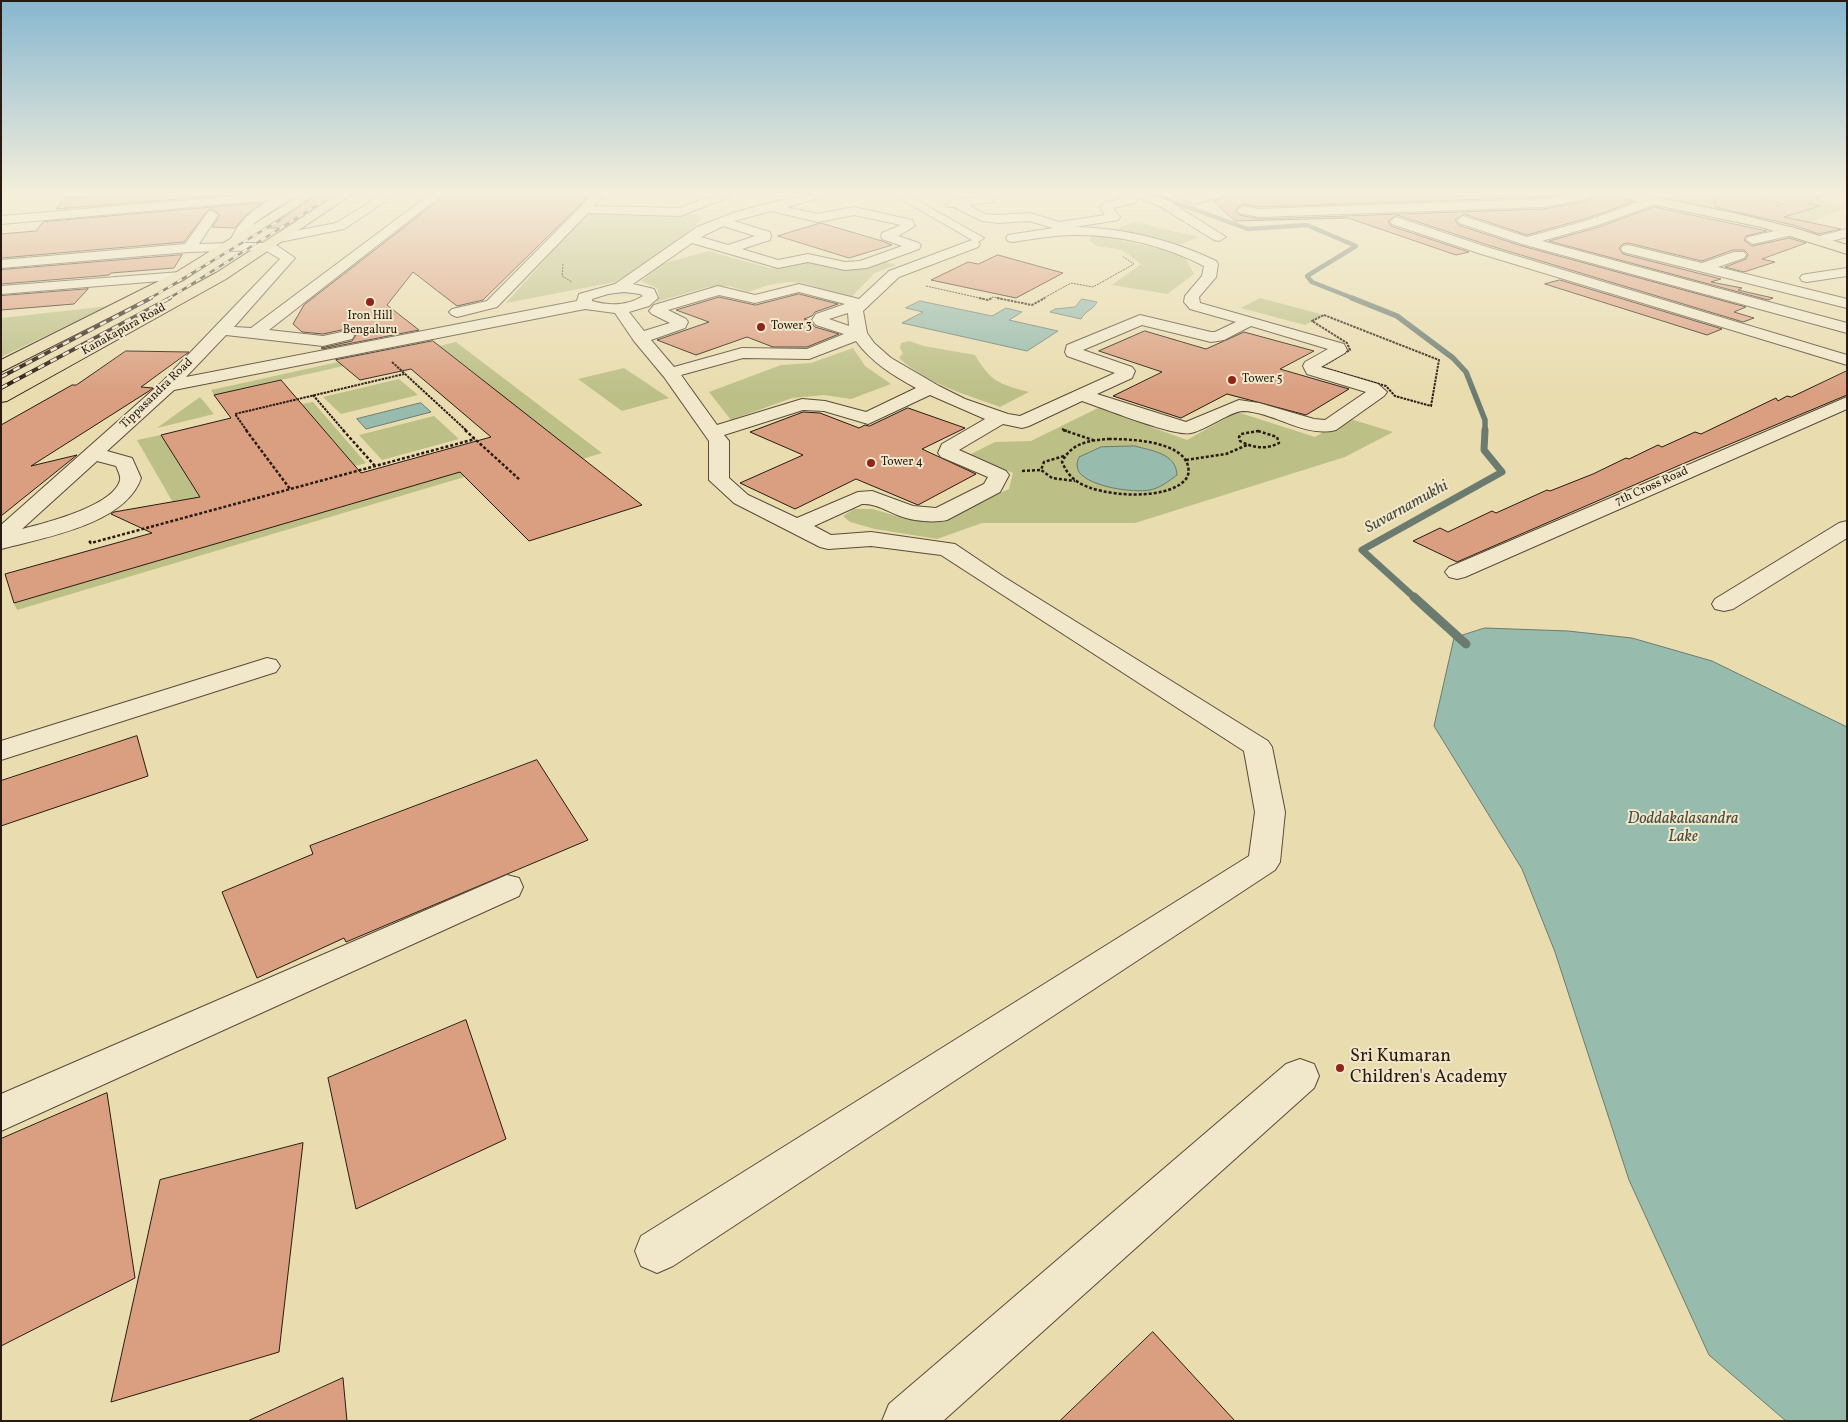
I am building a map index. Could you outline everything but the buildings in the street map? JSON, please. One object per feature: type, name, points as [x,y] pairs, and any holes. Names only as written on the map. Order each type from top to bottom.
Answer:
[{"type":"main road","name":"Kanakapura Road","points":[[1,367],[180,276],[204,261]]},
{"type":"main road","name":"Kanakapura Road","points":[[1,398],[190,294],[243,261]]},
{"type":"street","points":[[1,264],[32,261]]},
{"type":"street","name":"Tippasandra Road","points":[[1,537],[168,386],[285,261]]},
{"type":"street","points":[[254,334],[349,261]]},
{"type":"street","points":[[445,315],[492,304],[533,261]]},
{"type":"street","points":[[620,287],[657,261]]},
{"type":"street","points":[[769,261],[778,264],[791,261]]},
{"type":"street","points":[[827,261],[853,266],[872,261]]},
{"type":"street","points":[[859,334],[856,310],[894,274],[931,261]]},
{"type":"street","points":[[1082,394],[1174,426],[1188,428],[1239,405],[1253,407],[1313,425],[1328,426],[1378,392],[1372,388],[1313,370],[1311,366],[1338,350],[1338,347],[1195,306],[1192,302],[1192,296],[1209,277],[1211,264],[1207,261]]},
{"type":"street","points":[[1518,261],[1847,360]]},
{"type":"street","points":[[1605,261],[1847,328]]},
{"type":"street","points":[[1676,261],[1847,304]]},
{"type":"street","points":[[1703,268],[1721,261]]},
{"type":"street","points":[[1807,278],[1843,274]]},
{"type":"street","points":[[1,290],[180,276]]},
{"type":"street","points":[[168,386],[585,304],[602,309],[620,308],[643,304],[651,298],[649,292],[637,288],[620,287],[598,291],[584,297],[585,304]]},
{"type":"street","points":[[640,338],[679,325],[680,322],[660,313],[657,310],[659,308],[713,291],[724,291],[755,299],[799,288],[862,304]]},
{"type":"street","points":[[862,304],[821,317],[820,320],[859,334],[875,353],[904,375],[1010,422],[1022,422],[1126,374],[1126,371],[1073,352],[1073,348],[1140,320],[1149,320],[1210,337],[1218,337],[1250,321]]},
{"type":"street","points":[[620,308],[640,338],[670,372],[714,432],[719,441],[719,480],[741,499],[828,542],[871,539],[947,548],[996,582],[1258,747],[1270,812],[1264,862],[658,1251]]},
{"type":"street","points":[[222,330],[323,341],[361,333]]},
{"type":"street","points":[[670,372],[742,353],[809,354],[859,334]]},
{"type":"street","points":[[1820,352],[1830,352],[1847,343]]},
{"type":"street","points":[[714,432],[802,404],[825,406],[868,418],[931,388]]},
{"type":"street","name":"7th Cross Road","points":[[1458,572],[1847,402]]},
{"type":"street","points":[[797,526],[858,498],[872,497],[909,512],[939,514],[993,488],[999,475],[948,453],[949,448],[1000,418]]},
{"type":"street","points":[[1,542],[67,524],[106,508],[128,487],[131,478],[125,462],[94,454]]},
{"type":"street","points":[[1724,604],[1847,528]]},
{"type":"street","points":[[1,751],[267,666]]},
{"type":"street","points":[[1,1113],[507,887]]},
{"type":"street","points":[[906,1421],[1300,1076]]},
{"type":"path","points":[[564,261],[562,276],[572,283],[598,291]]},
{"type":"path","points":[[926,286],[988,300],[993,296],[1032,305],[1071,283],[1093,288],[1134,264],[1129,261]]},
{"type":"path","points":[[1324,314],[1439,360],[1431,406],[1395,396],[1386,386],[1321,368],[1350,350],[1347,342],[1312,321],[1324,314]]},
{"type":"path","points":[[391,362],[520,480]]},
{"type":"path","points":[[290,489],[235,414],[404,374]]},
{"type":"path","points":[[313,395],[375,466]]},
{"type":"path","points":[[1186,460],[1226,454],[1247,445],[1268,448],[1279,444],[1279,440],[1272,434],[1251,431],[1245,432],[1239,437],[1247,445]]},
{"type":"path","points":[[1122,438],[1160,445],[1180,454],[1186,460],[1190,467],[1186,480],[1170,490],[1157,493],[1126,495],[1112,493],[1075,481],[1057,480],[1044,474],[1041,470],[1044,462],[1064,456],[1069,451],[1086,442],[1122,438]]},
{"type":"path","points":[[91,543],[475,439]]},
{"type":"path","points":[[1064,456],[1063,469],[1075,481]]},
{"type":"green space","points":[[543,261],[648,261],[615,282],[506,303]]},
{"type":"green space","points":[[671,261],[745,261],[769,268],[782,268],[805,261],[838,266],[883,261],[896,265],[875,273],[850,298],[803,283],[789,282],[769,285],[748,292],[729,286],[708,287],[656,302],[659,296],[657,288],[641,281],[662,264]]},
{"type":"green space","points":[[1137,261],[1187,261],[1194,274],[1167,294],[1112,285],[1141,264]]},
{"type":"green space","points":[[1260,298],[1324,315],[1305,325],[1241,308]]},
{"type":"green space","points":[[109,306],[1,357],[1,318]]},
{"type":"green space","points":[[909,341],[924,346],[975,355],[986,371],[997,381],[1029,392],[1000,407],[934,382],[899,358],[903,353],[900,348],[901,343]]},
{"type":"green space","points":[[456,342],[602,453],[582,459],[439,346]]},
{"type":"green space","points":[[853,348],[865,366],[891,384],[851,399],[824,395],[792,398],[731,420],[709,392],[781,365],[811,363]]},
{"type":"green space","points":[[370,355],[375,359],[214,395],[211,390]]},
{"type":"green space","points":[[624,368],[669,398],[622,411],[578,379]]},
{"type":"green space","points":[[399,379],[418,395],[341,414],[323,397]]},
{"type":"green space","points":[[200,397],[214,414],[157,428]]},
{"type":"green space","points":[[313,402],[366,463],[355,466],[302,404]]},
{"type":"green space","points":[[1098,408],[1187,440],[1237,412],[1315,437],[1347,418],[1393,432],[1345,457],[1135,523],[982,523],[937,539],[875,529],[850,522],[843,516],[854,509],[873,509],[906,519],[937,522],[1009,489],[1013,473],[969,455],[995,442],[1031,441]]},
{"type":"green space","points":[[434,416],[459,439],[382,460],[359,435]]},
{"type":"green space","points":[[161,435],[205,505],[179,513],[137,440]]},
{"type":"green space","points":[[483,465],[488,470],[17,610],[14,603]]},
{"type":"water","points":[[1082,299],[1097,302],[1081,319],[1050,312],[1055,309],[1075,307]]},
{"type":"water","points":[[920,301],[992,316],[1006,308],[1022,312],[1009,320],[1058,331],[1027,351],[902,323],[923,312],[906,308]]},
{"type":"water","points":[[421,403],[431,412],[366,429],[357,419]]},
{"type":"water","points":[[1135,446],[1168,457],[1176,468],[1177,475],[1154,489],[1133,491],[1112,488],[1092,482],[1079,472],[1077,468],[1079,457],[1101,447]]},
{"type":"water","name":"Doddakalasandra Lake","points":[[1485,628],[1568,631],[1632,638],[1712,661],[1847,727],[1847,1421],[1786,1421],[1709,1355],[1629,1180],[1555,952],[1522,869],[1434,726],[1454,638]]},
{"type":"waterway","name":"Suvarnamukhi","points":[[1331,261],[1307,276],[1312,282],[1355,299]]},
{"type":"waterway","name":"Suvarnamukhi","points":[[1352,298],[1397,316],[1453,358],[1466,372],[1485,420],[1485,430]]},
{"type":"waterway","name":"Suvarnamukhi","points":[[1415,598],[1362,550],[1502,472],[1484,450],[1485,430]]},
{"type":"waterway","name":"Suvarnamukhi","points":[[1414,597],[1466,644]]},
{"type":"railway","points":[[149,299],[211,261]]},
{"type":"railway","points":[[168,299],[228,261]]},
{"type":"railway","points":[[1,377],[151,298]]},
{"type":"railway","points":[[1,388],[170,298]]},
{"type":"place","name":"Iron Hill Bengaluru","points":[[370,302]]},
{"type":"place","name":"Tower 3","points":[[761,327]]},
{"type":"place","name":"Tower 5","points":[[1232,380]]},
{"type":"place","name":"Tower 4","points":[[871,463]]},
{"type":"place","name":"Sri Kumaran Children's Academy","points":[[1340,1068]]}]
